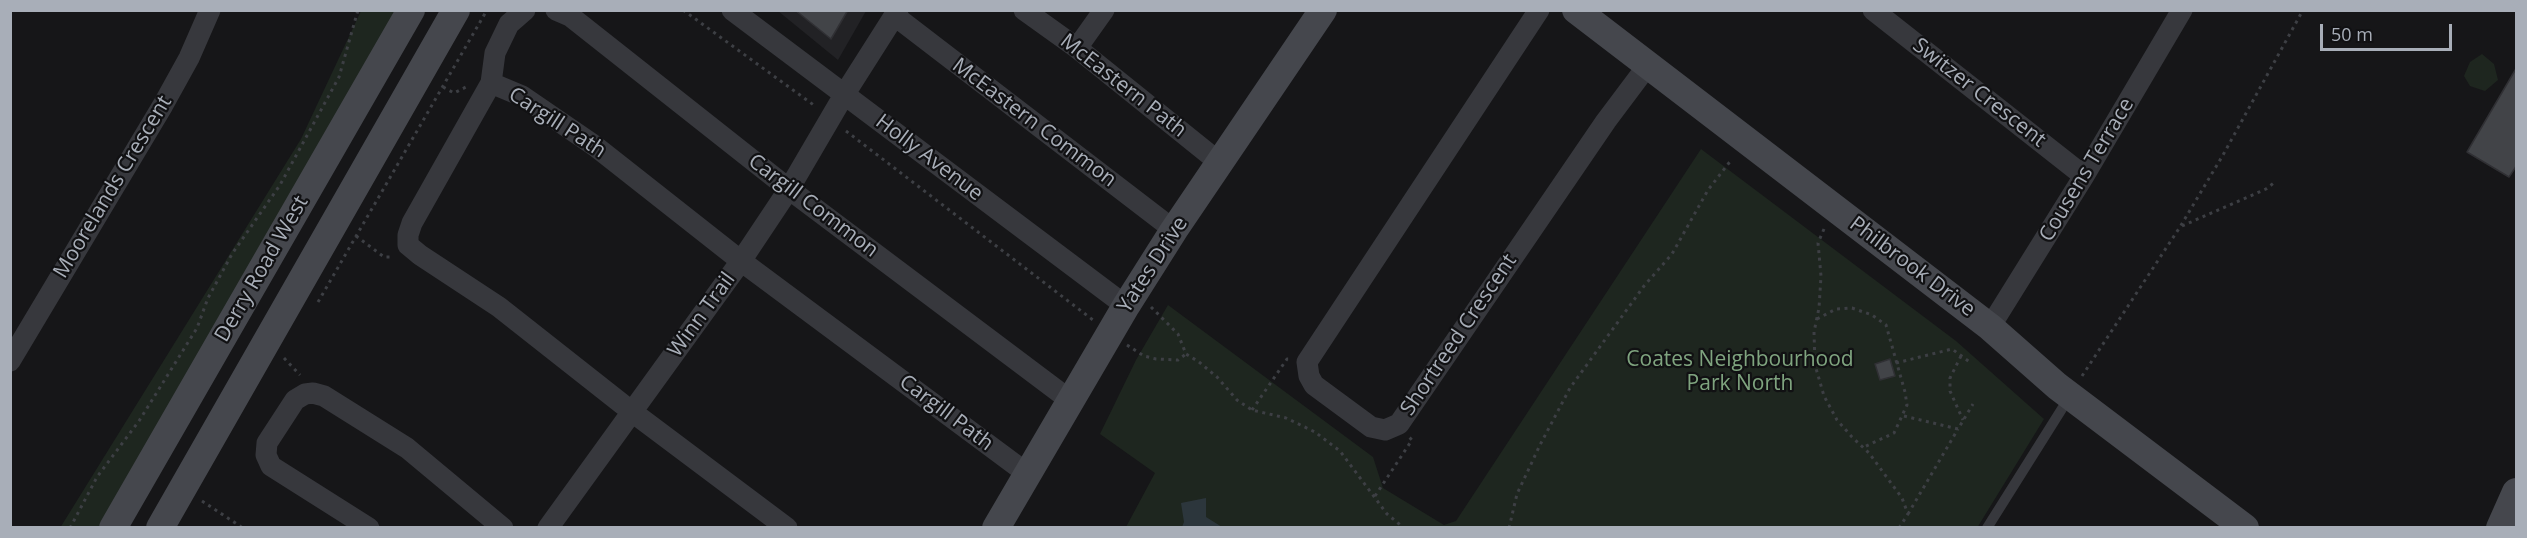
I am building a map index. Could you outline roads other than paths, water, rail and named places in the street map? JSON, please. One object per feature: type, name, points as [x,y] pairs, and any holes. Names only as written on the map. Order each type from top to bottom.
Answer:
[{"type":"street","name":"Moorelands Crescent","points":[[10,361],[163,105],[189,58],[210,10]]},
{"type":"street","name":"Derry Road West","points":[[113,528],[411,10]]},
{"type":"street","name":"Derry Road West","points":[[160,528],[456,10]]},
{"type":"street","points":[[491,83],[495,53],[509,24],[525,10]]},
{"type":"street","name":"Cargill Common","points":[[556,10],[570,16],[789,189],[1071,401]]},
{"type":"street","name":"Holly Avenue","points":[[732,10],[844,95],[1130,299]]},
{"type":"street","name":"McEastern Path","points":[[1024,10],[1077,48],[1220,163]]},
{"type":"street","points":[[1077,48],[1104,10]]},
{"type":"street","name":"Yates Drive","points":[[996,528],[1130,299],[1323,10]]},
{"type":"street","name":"Shortreed Crescent","points":[[1539,10],[1307,362],[1309,376],[1314,385],[1371,427],[1385,430],[1399,424],[1605,121],[1648,65]]},
{"type":"street","name":"Philbrook Drive","points":[[1576,10],[1990,327],[2070,394],[2245,528]]},
{"type":"street","name":"Switzer Crescent","points":[[1873,10],[2084,176]]},
{"type":"street","name":"Cousens Terrace","points":[[1990,327],[2084,176],[2182,10]]},
{"type":"street","name":"Winn Trail","points":[[548,528],[741,261],[789,189],[893,12]]},
{"type":"street","name":"McEastern Common","points":[[893,12],[1174,230]]},
{"type":"street","name":"Cargill Path","points":[[631,411],[499,307],[408,245],[412,223],[491,83],[522,96],[595,146],[741,261],[1029,475]]},
{"type":"street","points":[[369,528],[271,466],[266,455],[267,443],[295,400],[305,394],[314,393],[324,396],[407,448],[503,528]]},
{"type":"street","points":[[631,411],[786,528]]},
{"type":"street","points":[[2500,528],[2517,492]]},
{"type":"lane","points":[[1987,528],[2070,394]]},
{"type":"park label","name":"Coates Neighbourhood Park North","points":[[1740,372]]}]
